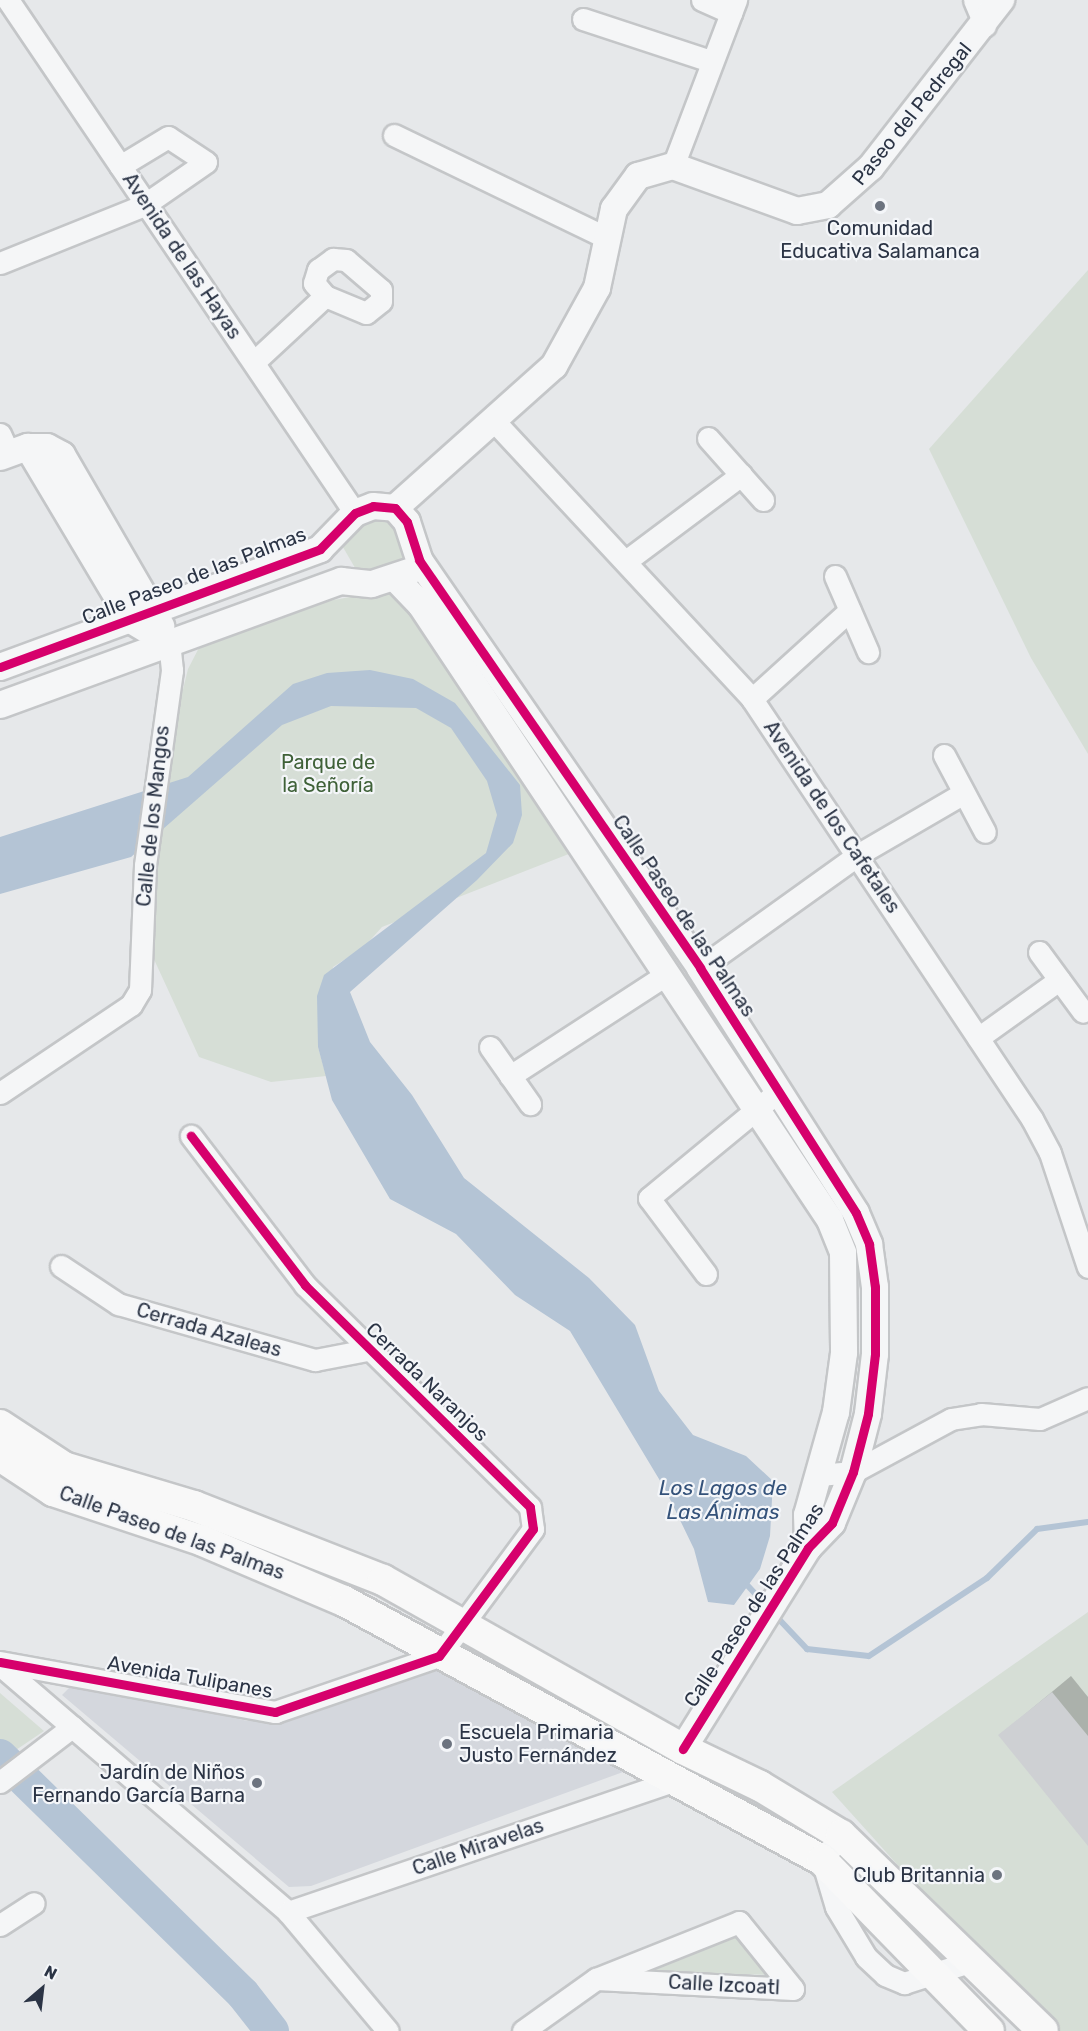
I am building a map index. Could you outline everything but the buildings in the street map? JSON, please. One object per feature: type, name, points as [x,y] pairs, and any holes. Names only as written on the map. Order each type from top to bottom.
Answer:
[{"type":"main road","name":"Calle Paseo de las Palmas","points":[[0,1425],[64,1467],[194,1506],[383,1580],[460,1628],[683,1749],[760,1786],[841,1835],[1043,2031]]},
{"type":"main road","name":"Calle Paseo de las Palmas","points":[[0,1456],[53,1491],[268,1566],[440,1656],[669,1782],[822,1860],[989,2031]]},
{"type":"street","name":"Avenida de las Hayas","points":[[8,0],[144,205],[254,362],[355,513]]},
{"type":"street","points":[[355,513],[373,506],[394,508],[495,422],[554,366],[579,327],[597,288],[607,238],[625,189],[654,167],[672,166],[733,7],[702,0]]},
{"type":"street","points":[[974,0],[985,26]]},
{"type":"street","name":"Paseo del Pedregal","points":[[672,166],[797,211],[828,205],[864,174],[985,26],[1001,0]]},
{"type":"street","points":[[583,19],[711,61]]},
{"type":"street","points":[[394,135],[607,238]]},
{"type":"street","points":[[0,263],[144,205],[206,162],[168,137],[120,166]]},
{"type":"street","points":[[254,362],[325,296]]},
{"type":"street","name":"Avenida de los Cafetales","points":[[495,422],[752,699],[859,854],[1050,1153],[1088,1267]]},
{"type":"street","points":[[708,438],[763,500]]},
{"type":"street","points":[[9,448],[46,447],[62,455],[142,616],[169,643]]},
{"type":"street","points":[[626,561],[741,475]]},
{"type":"street","name":"Calle Paseo de las Palmas","points":[[394,508],[407,522],[419,560],[700,968],[856,1213],[869,1244],[875,1354],[868,1414],[853,1472],[832,1522],[808,1548],[788,1578],[683,1749]]},
{"type":"street","name":"Calle Paseo de las Palmas","points":[[0,667],[320,549],[355,513]]},
{"type":"street","points":[[0,705],[341,581],[396,579],[419,560]]},
{"type":"street","points":[[835,576],[868,652]]},
{"type":"street","name":"Calle Paseo de las Palmas","points":[[396,579],[421,605],[667,974],[753,1108],[830,1220],[843,1253],[844,1353],[819,1475],[807,1515],[808,1548]]},
{"type":"street","points":[[752,699],[850,610]]},
{"type":"street","name":"Calle de los Mangos","points":[[0,1093],[131,1005],[140,990],[145,865],[155,767],[172,670],[169,643]]},
{"type":"street","points":[[944,755],[985,832]]},
{"type":"street","points":[[700,968],[859,854],[964,793]]},
{"type":"street","points":[[633,923],[658,907]]},
{"type":"street","points":[[1039,952],[1083,1012]]},
{"type":"street","points":[[510,1076],[667,974]]},
{"type":"street","points":[[978,1038],[1059,981]]},
{"type":"street","points":[[490,1047],[530,1104]]},
{"type":"street","points":[[706,1274],[649,1198],[753,1108],[779,1091]]},
{"type":"street","name":"Cerrada Naranjos","points":[[191,1136],[305,1285],[534,1517],[533,1529],[440,1656]]},
{"type":"street","name":"Cerrada Azaleas","points":[[61,1266],[118,1304],[315,1360],[367,1350]]},
{"type":"street","points":[[819,1475],[853,1472],[951,1419],[981,1414],[1040,1419],[1088,1398]]},
{"type":"street","name":"Avenida Tulipanes","points":[[0,1664],[275,1712],[440,1656]]},
{"type":"street","points":[[0,1664],[288,1912],[388,2031]]},
{"type":"street","points":[[3,1780],[72,1727]]},
{"type":"street","points":[[669,1782],[685,1778],[691,1770],[683,1749]]},
{"type":"street","name":"Calle Miravelas","points":[[288,1912],[669,1782]]},
{"type":"street","points":[[822,1860],[841,1835]]},
{"type":"street","points":[[0,1924],[34,1903]]},
{"type":"street","name":"Calle Izcoatl","points":[[523,2031],[596,1979],[739,1922],[793,1989],[596,1979]]},
{"type":"street","points":[[937,1976],[972,1961]]},
{"type":"shaded area","points":[[443,1667],[634,1768],[311,1886],[289,1887],[62,1695],[73,1684],[248,1721],[276,1721]]},
{"type":"green space","points":[[1088,270],[1088,754],[1031,658],[929,449]]},
{"type":"green space","points":[[364,521],[385,521],[398,531],[406,544],[403,558],[388,568],[358,573],[340,542]]},
{"type":"green space","name":"Parque de la Señoría","points":[[392,589],[579,850],[382,927],[364,947],[333,967],[318,1047],[326,1076],[271,1082],[199,1057],[152,955],[165,762],[188,669],[203,640],[281,610]]},
{"type":"green space","name":"Club Britannia","points":[[1088,1612],[1088,2031],[1047,2031],[832,1792]]},
{"type":"green space","points":[[0,1693],[44,1731],[10,1754],[0,1745]]},
{"type":"green space","points":[[741,1932],[773,1975],[639,1971]]},
{"type":"water","name":"Los Lagos de Las Ánimas","points":[[370,670],[413,679],[455,703],[520,785],[522,815],[513,843],[477,880],[350,992],[370,1042],[412,1095],[464,1178],[589,1278],[635,1325],[659,1391],[693,1435],[746,1456],[773,1481],[770,1536],[760,1569],[734,1605],[708,1602],[694,1549],[665,1489],[570,1331],[515,1295],[456,1234],[390,1199],[332,1100],[318,1047],[317,996],[324,975],[486,853],[497,815],[487,781],[451,728],[416,708],[331,706],[282,725],[131,857],[0,894],[0,837],[188,777],[293,684],[327,673]]},
{"type":"waterway","points":[[775,1615],[807,1649],[869,1656],[987,1578],[1037,1529],[1088,1522]]},
{"type":"waterway","points":[[748,1586],[766,1605]]},
{"type":"waterway","points":[[0,1756],[243,1994],[272,2031]]},
{"type":"cycle path","points":[[0,667],[320,549],[355,513],[373,506],[395,508],[407,522],[419,560],[700,968],[856,1213],[869,1244],[875,1287],[875,1354],[868,1414],[853,1472],[832,1523],[808,1548],[683,1749]]},
{"type":"cycle path","points":[[0,1662],[275,1712],[439,1656],[533,1529],[530,1507],[305,1285],[191,1136]]},
{"type":"place","name":"Comunidad Educativa Salamanca","points":[[880,206]]},
{"type":"place","name":"Escuela Primaria Justo Fernández","points":[[447,1744]]},
{"type":"place","name":"Jardín de Niños Fernando García Barna","points":[[257,1783]]},
{"type":"place","name":"Club Britannia","points":[[997,1875]]}]
